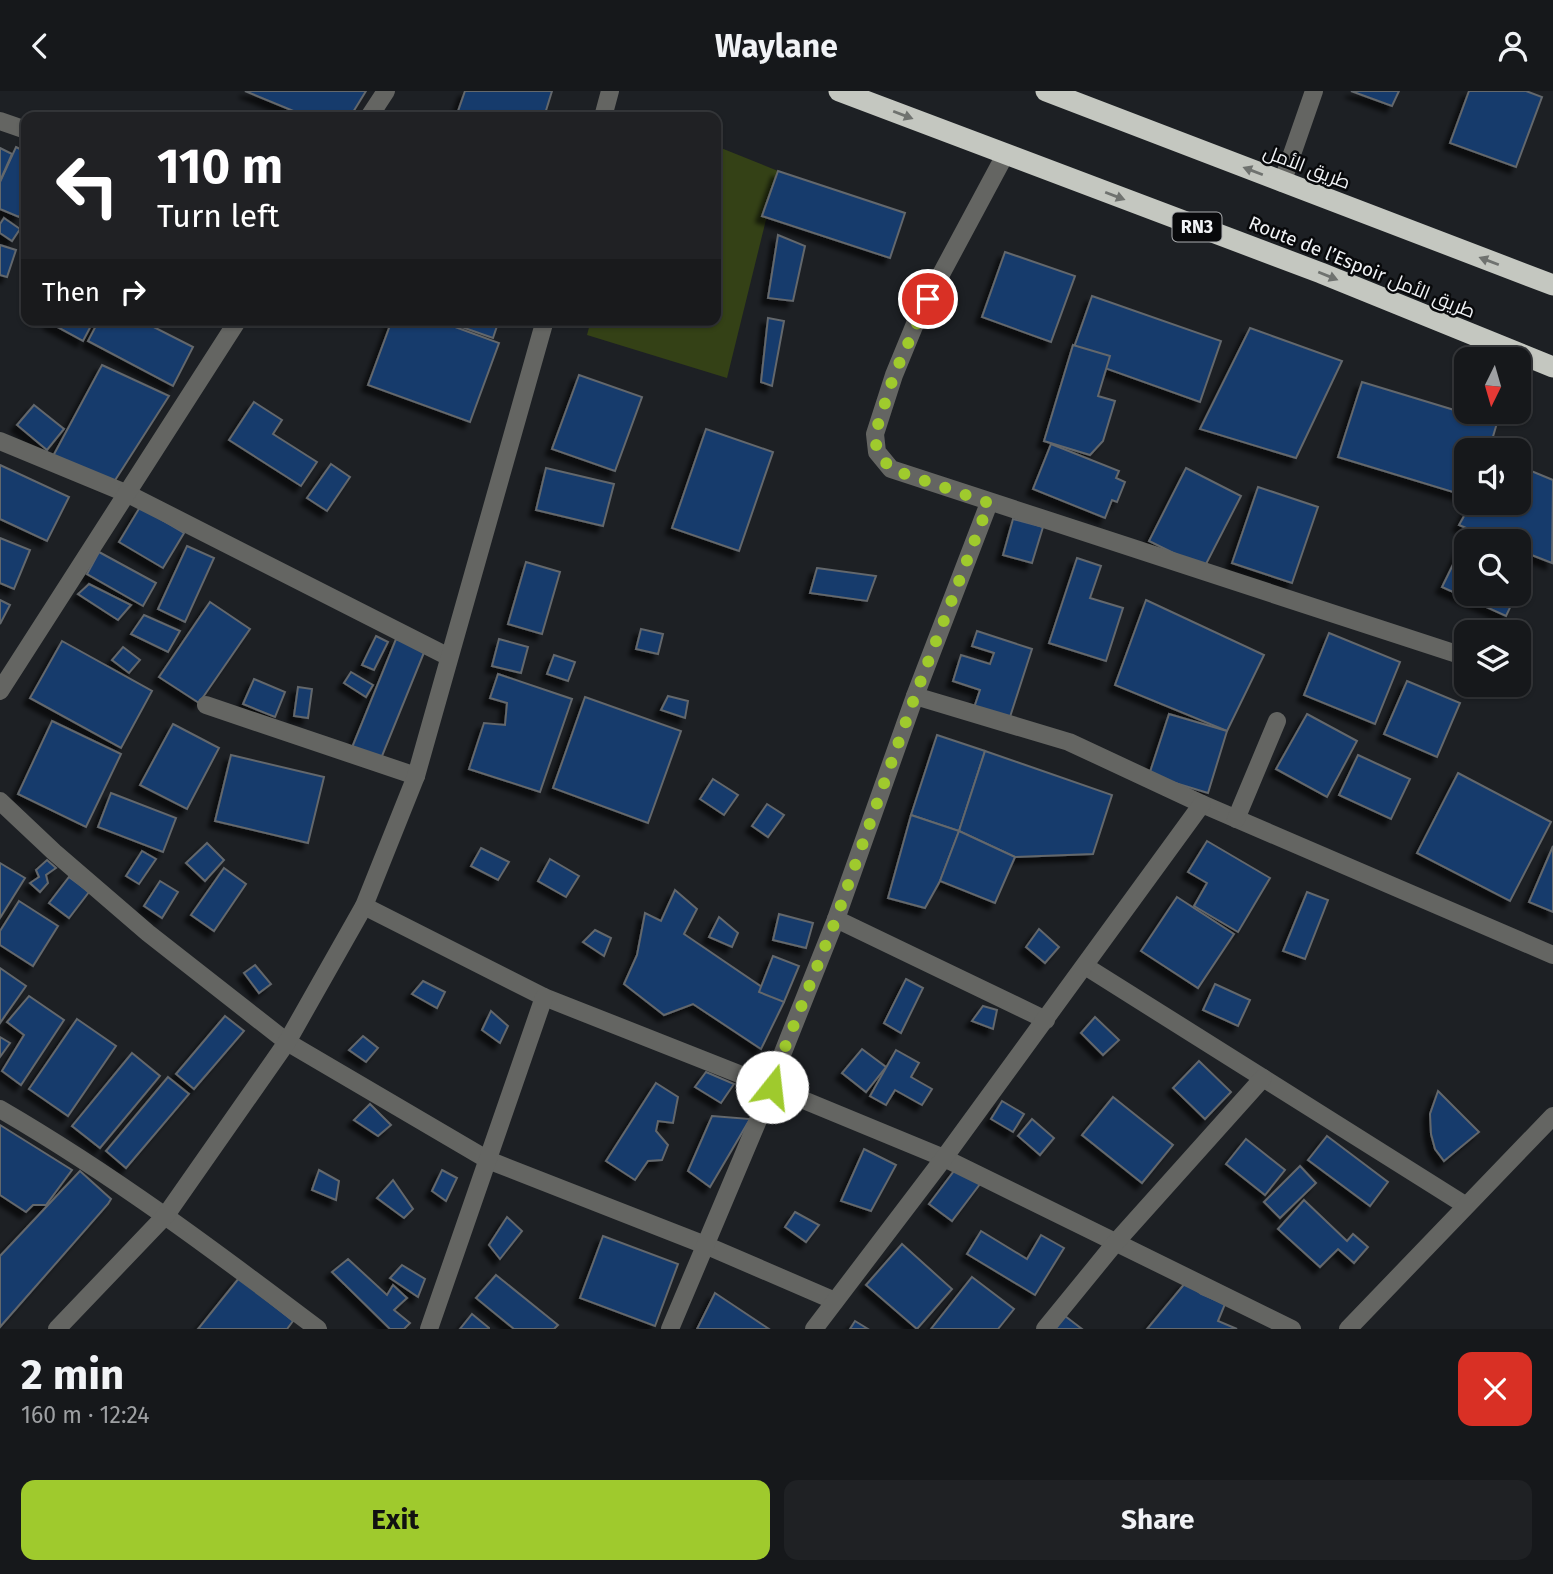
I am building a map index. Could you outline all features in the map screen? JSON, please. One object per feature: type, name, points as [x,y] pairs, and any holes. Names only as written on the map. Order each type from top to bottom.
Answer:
[{"type":"highway","name":"Route de l’Espoir طريق الأمل","points":[[839,91],[1321,273],[1553,367]]},
{"type":"highway","name":"طريق الأمل","points":[[1046,91],[1553,285]]},
{"type":"street","points":[[372,112],[386,91]]},
{"type":"street","points":[[604,112],[610,91]]},
{"type":"street","points":[[1282,183],[1314,91]]},
{"type":"street","points":[[0,121],[21,128]]},
{"type":"street","points":[[1005,155],[917,319],[894,375],[875,434],[877,452],[891,469],[1454,653]]},
{"type":"street","points":[[0,691],[234,326]]},
{"type":"street","points":[[57,1329],[166,1215],[287,1042],[364,906],[416,776],[543,326]]},
{"type":"street","points":[[0,441],[128,494],[449,657]]},
{"type":"street","points":[[670,1329],[772,1087],[780,1059],[836,919],[915,696],[989,503]]},
{"type":"street","points":[[915,696],[1069,742],[1236,819],[1553,955]]},
{"type":"street","points":[[206,705],[416,776]]},
{"type":"street","points":[[1236,819],[1277,720]]},
{"type":"street","points":[[0,801],[54,852],[148,933],[287,1042],[488,1160],[705,1245],[835,1301]]},
{"type":"street","points":[[814,1329],[1046,1020],[1202,804]]},
{"type":"street","points":[[364,906],[544,997],[944,1158],[1292,1329]]},
{"type":"street","points":[[836,919],[1046,1020]]},
{"type":"street","points":[[1085,966],[1465,1205]]},
{"type":"street","points":[[429,1329],[544,997]]},
{"type":"street","points":[[1045,1329],[1116,1242],[1263,1078]]},
{"type":"street","points":[[0,1109],[166,1215],[318,1329]]},
{"type":"street","points":[[1348,1329],[1553,1116]]},
{"type":"green space","points":[[721,148],[778,171],[727,378],[587,335],[589,326],[721,326]]},
{"type":"building","points":[[245,91],[366,91],[353,112],[296,112]]},
{"type":"building","points":[[465,91],[552,91],[546,112],[458,112]]},
{"type":"building","points":[[1351,91],[1399,91],[1392,106]]},
{"type":"building","points":[[1469,91],[1526,91],[1542,97],[1516,167],[1450,143]]},
{"type":"building","points":[[16,147],[21,150],[19,217],[0,209],[0,182]]},
{"type":"building","points":[[0,148],[12,154],[0,181]]},
{"type":"building","points":[[778,171],[905,213],[890,258],[762,216]]},
{"type":"building","points":[[4,218],[20,229],[12,241],[0,233],[0,224]]},
{"type":"building","points":[[778,235],[805,246],[793,301],[768,298]]},
{"type":"building","points":[[0,245],[16,250],[7,277],[0,275]]},
{"type":"building","points":[[1005,252],[1075,276],[1051,342],[982,317]]},
{"type":"building","points":[[1092,296],[1221,341],[1200,402],[1071,356]]},
{"type":"building","points":[[768,318],[784,321],[772,386],[761,382]]},
{"type":"building","points":[[56,326],[91,326],[83,341]]},
{"type":"building","points":[[96,326],[152,326],[193,347],[173,386],[88,341]]},
{"type":"building","points":[[390,326],[452,326],[499,343],[470,422],[368,385]]},
{"type":"building","points":[[459,326],[497,326],[493,338]]},
{"type":"building","points":[[1250,328],[1342,361],[1296,458],[1200,429]]},
{"type":"building","points":[[1073,345],[1110,356],[1098,396],[1115,401],[1103,441],[1090,455],[1044,441]]},
{"type":"building","points":[[102,365],[169,396],[112,485],[52,458]]},
{"type":"building","points":[[579,375],[642,397],[615,471],[552,449]]},
{"type":"building","points":[[1362,382],[1454,410],[1454,424],[1497,424],[1493,438],[1454,438],[1454,492],[1338,457]]},
{"type":"building","points":[[254,402],[282,420],[273,434],[317,462],[301,486],[229,440]]},
{"type":"building","points":[[34,405],[64,429],[47,450],[17,425]]},
{"type":"building","points":[[706,429],[773,452],[739,551],[672,528]]},
{"type":"building","points":[[1051,444],[1119,471],[1116,478],[1125,482],[1117,502],[1112,500],[1105,518],[1033,489]]},
{"type":"building","points":[[331,464],[350,477],[327,511],[307,498]]},
{"type":"building","points":[[0,465],[69,497],[47,541],[0,519]]},
{"type":"building","points":[[546,468],[614,484],[603,526],[536,510]]},
{"type":"building","points":[[1186,468],[1241,496],[1204,568],[1149,541]]},
{"type":"building","points":[[1531,471],[1553,480],[1552,563],[1531,555],[1531,529],[1468,529],[1459,525],[1465,515],[1531,515]]},
{"type":"building","points":[[1258,487],[1318,507],[1292,583],[1232,563]]},
{"type":"building","points":[[140,507],[184,533],[163,568],[119,542]]},
{"type":"building","points":[[1013,519],[1043,527],[1032,563],[1003,555]]},
{"type":"building","points":[[0,538],[30,550],[14,589],[0,583]]},
{"type":"building","points":[[187,546],[214,558],[185,622],[158,609]]},
{"type":"building","points":[[99,552],[156,583],[143,606],[87,574]]},
{"type":"building","points":[[1077,558],[1101,566],[1090,598],[1123,608],[1106,661],[1049,643]]},
{"type":"building","points":[[526,562],[560,572],[542,634],[508,624]]},
{"type":"building","points":[[1454,562],[1454,592],[1442,587]]},
{"type":"building","points":[[817,568],[876,576],[867,601],[810,593]]},
{"type":"building","points":[[89,584],[131,605],[118,620],[78,594]]},
{"type":"building","points":[[0,600],[10,605],[0,624]]},
{"type":"building","points":[[1146,600],[1264,655],[1227,731],[1115,685]]},
{"type":"building","points":[[210,602],[250,629],[199,703],[159,677]]},
{"type":"building","points":[[1484,606],[1511,606],[1506,616]]},
{"type":"building","points":[[144,615],[180,631],[168,652],[131,634]]},
{"type":"building","points":[[641,629],[663,634],[658,654],[636,649]]},
{"type":"building","points":[[977,631],[1032,649],[1009,720],[974,708],[980,690],[953,681],[961,655],[990,664],[994,653],[972,646]]},
{"type":"building","points":[[1329,633],[1400,662],[1375,724],[1304,695]]},
{"type":"building","points":[[376,636],[388,642],[374,670],[362,665]]},
{"type":"building","points":[[396,639],[425,650],[380,761],[351,750]]},
{"type":"building","points":[[499,639],[528,647],[521,673],[492,666]]},
{"type":"building","points":[[62,641],[152,691],[121,748],[30,698]]},
{"type":"building","points":[[123,647],[140,660],[129,673],[112,660]]},
{"type":"building","points":[[554,655],[575,662],[568,681],[547,674]]},
{"type":"building","points":[[351,672],[373,685],[366,697],[344,683]]},
{"type":"building","points":[[498,674],[572,699],[540,792],[469,769],[484,723],[505,725],[507,703],[490,698]]},
{"type":"building","points":[[254,679],[285,692],[275,717],[243,704]]},
{"type":"building","points":[[1407,681],[1460,703],[1437,757],[1384,734]]},
{"type":"building","points":[[298,687],[312,689],[308,718],[294,716]]},
{"type":"building","points":[[668,696],[688,701],[685,718],[661,710]]},
{"type":"building","points":[[585,697],[681,731],[648,823],[553,788]]},
{"type":"building","points":[[1169,714],[1227,731],[1208,793],[1149,775]]},
{"type":"building","points":[[1307,714],[1357,741],[1327,797],[1276,769]]},
{"type":"building","points":[[52,721],[121,754],[86,827],[18,794]]},
{"type":"building","points":[[173,724],[219,748],[187,809],[140,785]]},
{"type":"building","points":[[937,735],[985,751],[959,831],[911,815]]},
{"type":"building","points":[[985,751],[1112,795],[1093,854],[1015,857],[959,831]]},
{"type":"building","points":[[231,755],[324,777],[308,843],[215,821]]},
{"type":"building","points":[[1358,755],[1410,779],[1391,819],[1339,795]]},
{"type":"building","points":[[1458,773],[1551,822],[1510,901],[1417,853]]},
{"type":"building","points":[[713,779],[738,795],[724,815],[700,799]]},
{"type":"building","points":[[111,793],[176,818],[163,852],[98,827]]},
{"type":"building","points":[[767,804],[784,815],[768,837],[752,826]]},
{"type":"building","points":[[911,815],[959,831],[940,881],[925,908],[888,898]]},
{"type":"building","points":[[959,831],[1015,857],[995,903],[940,881]]},
{"type":"building","points":[[1207,841],[1270,878],[1238,932],[1194,906],[1207,883],[1188,872]]},
{"type":"building","points":[[207,843],[224,860],[205,881],[186,863]]},
{"type":"building","points":[[1553,846],[1553,912],[1529,902]]},
{"type":"building","points":[[481,848],[509,862],[498,880],[471,866]]},
{"type":"building","points":[[142,851],[156,859],[139,884],[126,876]]},
{"type":"building","points":[[550,859],[579,876],[566,897],[538,881]]},
{"type":"building","points":[[47,860],[56,868],[46,875],[48,883],[40,892],[30,883],[39,877],[36,870]]},
{"type":"building","points":[[0,863],[25,878],[0,918]]},
{"type":"building","points":[[224,868],[246,884],[214,931],[191,915]]},
{"type":"building","points":[[69,877],[89,892],[69,918],[49,903]]},
{"type":"building","points":[[160,881],[178,892],[162,918],[144,906]]},
{"type":"building","points":[[675,890],[697,909],[684,934],[784,1002],[761,1049],[693,1004],[664,1015],[624,984],[637,955],[645,913],[661,921]]},
{"type":"building","points":[[1307,892],[1328,900],[1305,959],[1283,951]]},
{"type":"building","points":[[1177,897],[1234,934],[1198,988],[1141,951]]},
{"type":"building","points":[[19,901],[58,926],[33,966],[0,945],[0,931]]},
{"type":"building","points":[[779,914],[813,923],[806,948],[773,940]]},
{"type":"building","points":[[719,917],[738,933],[732,947],[709,937]]},
{"type":"building","points":[[1039,929],[1059,947],[1045,963],[1026,947]]},
{"type":"building","points":[[595,930],[611,938],[604,956],[583,942]]},
{"type":"building","points":[[773,956],[799,966],[784,1002],[759,992]]},
{"type":"building","points":[[255,965],[271,984],[259,993],[244,973]]},
{"type":"building","points":[[0,968],[26,986],[0,1023]]},
{"type":"building","points":[[906,979],[923,988],[901,1033],[884,1023]]},
{"type":"building","points":[[423,981],[445,992],[437,1008],[412,994]]},
{"type":"building","points":[[1215,984],[1250,1000],[1238,1026],[1203,1010]]},
{"type":"building","points":[[29,996],[64,1020],[21,1085],[2,1071],[24,1035],[7,1022]]},
{"type":"building","points":[[983,1006],[997,1010],[993,1029],[972,1021]]},
{"type":"building","points":[[491,1011],[508,1026],[500,1043],[482,1030]]},
{"type":"building","points":[[225,1016],[244,1031],[194,1089],[176,1074]]},
{"type":"building","points":[[1095,1017],[1119,1040],[1103,1055],[1081,1033]]},
{"type":"building","points":[[77,1019],[116,1046],[68,1116],[29,1089]]},
{"type":"building","points":[[363,1036],[378,1048],[366,1062],[349,1050]]},
{"type":"building","points":[[0,1037],[10,1043],[0,1057]]},
{"type":"building","points":[[862,1049],[886,1067],[866,1092],[842,1073]]},
{"type":"building","points":[[896,1050],[919,1063],[911,1077],[932,1089],[922,1105],[895,1090],[886,1105],[870,1096]]},
{"type":"building","points":[[132,1053],[160,1076],[100,1148],[72,1126]]},
{"type":"building","points":[[1199,1061],[1231,1092],[1205,1119],[1173,1088]]},
{"type":"building","points":[[706,1072],[734,1084],[721,1103],[695,1087]]},
{"type":"building","points":[[168,1077],[189,1094],[126,1168],[106,1151]]},
{"type":"building","points":[[656,1083],[678,1097],[673,1123],[658,1121],[656,1131],[668,1145],[662,1160],[648,1161],[635,1180],[606,1161]]},
{"type":"building","points":[[1438,1091],[1479,1132],[1444,1161],[1435,1149],[1431,1134],[1430,1114]]},
{"type":"building","points":[[1113,1097],[1173,1145],[1142,1183],[1082,1135]]},
{"type":"building","points":[[1002,1101],[1024,1114],[1013,1132],[991,1119]]},
{"type":"building","points":[[370,1104],[391,1125],[378,1136],[354,1120]]},
{"type":"building","points":[[712,1116],[750,1119],[710,1187],[688,1171]]},
{"type":"building","points":[[1032,1119],[1054,1138],[1040,1155],[1018,1136]]},
{"type":"building","points":[[0,1125],[72,1170],[46,1205],[33,1205],[26,1212],[0,1195]]},
{"type":"building","points":[[1327,1136],[1388,1182],[1370,1206],[1308,1160]]},
{"type":"building","points":[[1246,1139],[1285,1170],[1265,1195],[1226,1164]]},
{"type":"building","points":[[864,1149],[896,1165],[871,1211],[841,1201]]},
{"type":"building","points":[[1300,1166],[1316,1183],[1280,1218],[1264,1202]]},
{"type":"building","points":[[957,1167],[980,1184],[952,1221],[929,1204]]},
{"type":"building","points":[[319,1170],[339,1181],[336,1200],[312,1190]]},
{"type":"building","points":[[442,1170],[457,1178],[446,1201],[432,1191]]},
{"type":"building","points":[[80,1171],[111,1199],[0,1327],[0,1256]]},
{"type":"building","points":[[393,1180],[413,1209],[404,1218],[377,1198]]},
{"type":"building","points":[[1304,1200],[1347,1241],[1353,1234],[1368,1247],[1354,1263],[1338,1249],[1320,1267],[1278,1229]]},
{"type":"building","points":[[795,1212],[819,1225],[806,1242],[785,1227]]},
{"type":"building","points":[[507,1217],[522,1231],[500,1259],[489,1245]]},
{"type":"building","points":[[981,1231],[1027,1259],[1041,1235],[1064,1248],[1035,1295],[967,1254]]},
{"type":"building","points":[[603,1236],[678,1264],[655,1326],[580,1298]]},
{"type":"building","points":[[902,1244],[952,1289],[917,1329],[866,1285]]},
{"type":"building","points":[[348,1259],[387,1295],[393,1285],[407,1298],[394,1310],[410,1323],[404,1329],[390,1329],[332,1272]]},
{"type":"building","points":[[402,1265],[425,1279],[418,1297],[390,1278]]},
{"type":"building","points":[[496,1275],[558,1325],[554,1329],[514,1329],[476,1298]]},
{"type":"building","points":[[972,1277],[1014,1309],[998,1329],[931,1329]]},
{"type":"building","points":[[239,1278],[293,1321],[287,1329],[198,1329]]},
{"type":"building","points":[[1186,1282],[1201,1294],[1225,1304],[1218,1321],[1237,1329],[1147,1329]]},
{"type":"building","points":[[715,1293],[769,1329],[697,1329]]},
{"type":"building","points":[[472,1314],[489,1328],[489,1329],[460,1329]]},
{"type":"building","points":[[1065,1316],[1082,1329],[1055,1329]]},
{"type":"building","points":[[855,1321],[868,1329],[850,1329]]},
{"type":"route","points":[[772,1087],[776,1070],[836,919],[915,696],[989,503],[891,469],[877,452],[875,434],[894,375],[928,299]]}]
